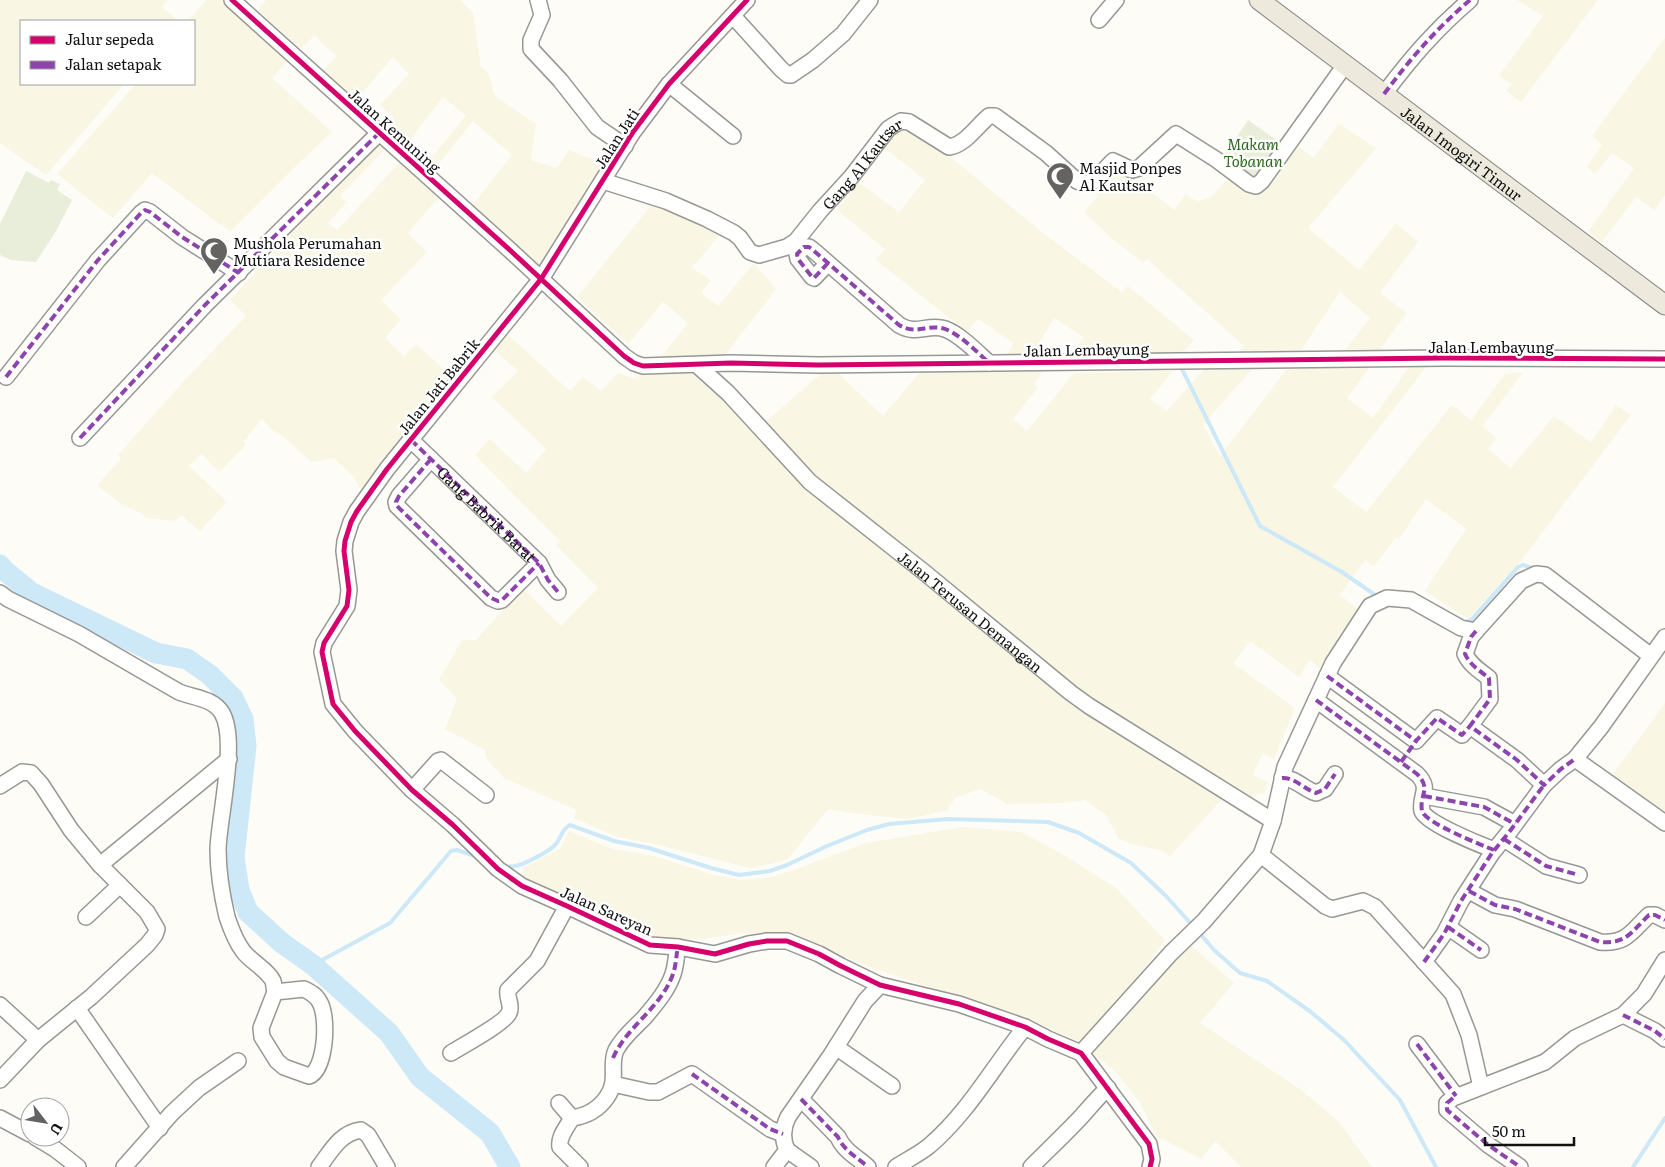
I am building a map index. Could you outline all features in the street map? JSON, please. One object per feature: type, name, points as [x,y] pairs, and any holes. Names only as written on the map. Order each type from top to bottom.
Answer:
[{"type":"main road","name":"Jalan Imogiri Timur","points":[[1259,0],[1665,305]]},
{"type":"street","name":"Jalan Kemuning","points":[[232,0],[541,279]]},
{"type":"street","points":[[538,0],[542,14],[531,40],[531,50],[560,80],[597,127],[625,146]]},
{"type":"street","name":"Jalan Jati","points":[[541,279],[639,124],[670,84],[747,0]]},
{"type":"street","points":[[733,16],[780,69],[791,75],[814,60],[835,42],[870,0]]},
{"type":"street","points":[[1099,20],[1107,13],[1116,0]]},
{"type":"street","points":[[1384,94],[1415,53],[1470,0]]},
{"type":"street","name":"Gang Al Kautsar","points":[[603,181],[666,201],[707,219],[734,233],[750,252],[756,254],[782,249],[793,244],[852,176],[888,129],[902,121],[909,122],[944,146],[949,147],[963,140],[989,116],[995,116],[1046,153],[1077,181],[1085,184],[1094,181],[1113,161],[1132,170],[1139,168],[1176,134],[1249,184],[1256,186],[1262,181],[1345,65]]},
{"type":"street","points":[[670,84],[733,136]]},
{"type":"street","points":[[80,438],[205,305],[379,134]]},
{"type":"street","points":[[6,377],[98,260],[145,210],[239,273]]},
{"type":"street","points":[[828,263],[904,328],[910,330],[941,328],[952,331],[989,363]]},
{"type":"street","name":"Jalan Lembayung","points":[[541,279],[624,356],[634,363],[648,367],[731,363],[818,365],[1443,358],[1665,359]]},
{"type":"street","name":"Jalan Jati Babrik","points":[[357,511],[411,440],[541,279]]},
{"type":"street","name":"Jalan Terusan Demangan","points":[[697,365],[728,393],[816,487],[1071,692],[1089,706],[1273,821]]},
{"type":"street","name":"Gang Babrik Barat","points":[[411,440],[539,563],[548,580],[558,592]]},
{"type":"street","points":[[431,460],[399,496],[396,502],[397,506],[455,564],[491,598],[498,601],[502,600],[539,563]]},
{"type":"street","name":"Jalan Sareyan","points":[[357,511],[347,532],[344,546],[349,590],[346,606],[324,643],[322,657],[333,704],[412,790],[484,854],[498,869],[522,886],[650,945],[678,947],[714,954],[749,944],[767,941],[786,941],[819,954],[880,985],[959,1004],[1025,1027],[1081,1053],[1149,1144],[1152,1159],[1150,1167]]},
{"type":"street","points":[[1401,762],[1416,741],[1437,718],[1462,735],[1490,699],[1489,678],[1478,670],[1465,654],[1471,637],[1521,581],[1536,574],[1545,575],[1652,656]]},
{"type":"street","points":[[0,593],[8,599],[79,634],[179,692],[191,697],[204,698],[223,714],[229,760],[218,850],[220,878],[227,915],[232,931],[243,951],[273,981],[275,992],[261,1028],[262,1037],[277,1060],[284,1066],[309,1076],[313,1075],[324,1046],[326,1025],[320,1002],[311,992],[304,989],[275,992]]},
{"type":"street","points":[[1081,1053],[1171,953],[1204,921],[1261,855],[1273,821],[1285,767],[1334,663],[1370,606],[1387,598],[1411,600],[1461,628],[1476,631]]},
{"type":"street","points":[[1424,962],[1499,844],[1544,785],[1575,759],[1665,637]]},
{"type":"street","points":[[1328,676],[1416,741]]},
{"type":"street","points":[[1316,700],[1401,762],[1422,780],[1425,786],[1422,809],[1424,816],[1460,836],[1499,844],[1546,866],[1579,875]]},
{"type":"street","points":[[1470,726],[1517,760],[1544,785]]},
{"type":"street","points":[[1575,759],[1665,823]]},
{"type":"street","points":[[100,865],[229,760]]},
{"type":"street","points":[[412,790],[441,760],[486,795]]},
{"type":"street","points":[[0,786],[22,772],[31,773],[41,784],[70,830],[100,865],[148,912],[156,925],[155,935],[141,950],[38,1040],[0,1080]]},
{"type":"street","points":[[1282,778],[1290,779],[1316,793],[1325,789],[1335,774]]},
{"type":"street","points":[[1424,796],[1484,806],[1516,824]]},
{"type":"street","points":[[1261,855],[1325,906],[1332,909],[1363,900],[1370,903],[1453,994],[1469,1035],[1481,1087]]},
{"type":"street","points":[[86,917],[120,885]]},
{"type":"street","points":[[1469,891],[1496,905],[1515,909],[1600,942],[1612,943],[1626,938],[1648,915],[1655,915],[1665,920]]},
{"type":"street","points":[[451,1053],[506,1019],[511,1008],[507,994],[508,990],[536,961],[567,906]]},
{"type":"street","points":[[1448,927],[1481,950]]},
{"type":"street","points":[[580,1167],[560,1147],[560,1138],[572,1118],[590,1113],[607,1098],[613,1084],[615,1071],[613,1058],[615,1053],[622,1040],[657,1002],[668,986],[674,972],[678,947]]},
{"type":"street","points":[[1520,1167],[1487,1144],[1447,1110],[1447,1103],[1456,1096],[1545,1062],[1575,1038],[1623,1015],[1644,994],[1665,960]]},
{"type":"street","points":[[811,1167],[787,1150],[783,1134],[784,1124],[865,1001],[880,985]]},
{"type":"street","points":[[0,1005],[38,1040]]},
{"type":"street","points":[[76,1008],[160,1128]]},
{"type":"street","points":[[1623,1015],[1655,1031],[1665,1039]]},
{"type":"street","points":[[896,1167],[928,1147],[947,1128],[973,1098],[1025,1027]]},
{"type":"street","points":[[1417,1044],[1456,1096]]},
{"type":"street","points":[[836,1047],[892,1086]]},
{"type":"street","points":[[124,1167],[172,1113],[199,1088],[238,1061]]},
{"type":"street","points":[[613,1084],[649,1092],[658,1092],[692,1074],[770,1129],[783,1134]]},
{"type":"street","points":[[1031,1167],[1070,1129],[1094,1100],[1108,1088]]},
{"type":"street","points":[[801,1099],[838,1137],[841,1144],[868,1167]]},
{"type":"street","points":[[559,1103],[572,1118]]},
{"type":"street","points":[[0,1118],[20,1129]]},
{"type":"street","points":[[319,1167],[344,1136],[361,1130],[368,1136],[387,1167]]},
{"type":"street","points":[[52,1147],[78,1167]]},
{"type":"street","points":[[774,1167],[787,1150]]},
{"type":"shaded area","points":[[0,0],[168,0],[162,7],[177,20],[20,20],[20,85],[123,85],[46,175],[0,143]]},
{"type":"shaded area","points":[[206,0],[223,0],[288,60],[272,78],[332,132],[230,232],[152,173],[113,218],[57,174],[135,85],[195,85],[195,20],[189,20]]},
{"type":"shaded area","points":[[266,0],[460,0],[473,13],[481,67],[488,72],[495,96],[536,124],[531,160],[557,168],[569,150],[606,165],[541,265],[537,266],[470,208],[512,155],[473,121],[432,172],[425,165],[466,116],[443,97],[404,148],[382,130],[394,118],[380,105],[409,74],[393,57],[355,101],[323,71],[337,56],[314,36],[301,49],[258,10]]},
{"type":"shaded area","points":[[1517,0],[1598,0],[1521,102],[1506,91],[1512,84],[1499,76],[1543,16]]},
{"type":"shaded area","points":[[1665,38],[1665,195],[1655,210],[1636,197],[1602,242],[1588,232],[1634,168],[1612,153],[1595,174],[1587,167],[1602,144],[1592,136]]},
{"type":"shaded area","points":[[1339,124],[1376,148],[1308,228],[1359,270],[1396,223],[1418,242],[1380,293],[1407,313],[1376,355],[1342,354],[1370,318],[1340,292],[1299,353],[1236,355],[1244,346],[1147,259],[1143,263],[1110,237],[1084,212],[1098,196],[1092,191],[1113,168],[1130,174],[1174,210],[1186,194],[1190,198],[1199,201],[1210,198],[1227,180],[1232,180],[1244,190],[1253,194],[1260,190],[1295,143],[1313,158]]},
{"type":"shaded area","points":[[904,127],[921,135],[1043,233],[1122,292],[1128,286],[1194,340],[1180,357],[1070,357],[1083,337],[1054,318],[1032,355],[1007,356],[1013,343],[978,319],[967,332],[876,260],[885,249],[837,210],[858,182],[899,212],[925,180],[881,145],[891,134]]},
{"type":"shaded area","points":[[375,141],[385,149],[340,196],[347,202],[328,223],[337,230],[399,163],[438,198],[408,233],[427,252],[381,300],[401,319],[385,338],[404,356],[416,344],[453,377],[363,494],[353,476],[334,458],[311,462],[284,437],[272,430],[262,419],[244,441],[246,445],[219,472],[202,454],[189,466],[227,502],[200,531],[181,515],[175,521],[146,518],[141,513],[122,505],[97,485],[121,459],[118,455],[183,382],[246,316],[230,300]]},
{"type":"shaded area","points":[[653,203],[721,233],[692,268],[711,280],[701,293],[718,306],[754,263],[776,289],[722,359],[660,358],[688,323],[663,302],[628,344],[577,297]]},
{"type":"shaded area","points":[[507,334],[570,391],[583,377],[601,391],[618,373],[635,379],[644,370],[697,369],[913,568],[1224,797],[1170,856],[1160,850],[1131,844],[1118,838],[1106,815],[1085,800],[1061,803],[1007,804],[980,789],[955,798],[948,810],[909,819],[828,809],[787,860],[750,868],[655,844],[617,837],[574,818],[576,810],[504,778],[486,758],[485,750],[445,729],[457,699],[439,680],[462,640],[476,640],[503,610],[501,606],[520,586],[561,626],[598,588],[556,545],[560,541],[475,455],[490,439],[526,473],[546,449],[492,397],[518,371],[494,350]]},
{"type":"shaded area","points":[[1371,366],[1347,398],[1373,418],[1409,367],[1427,366],[1333,487],[1366,512],[1452,405],[1471,420],[1505,374],[1523,372],[1483,426],[1496,438],[1488,449],[1511,468],[1554,416],[1591,442],[1616,405],[1631,415],[1521,561],[1468,619],[1425,591],[1466,529],[1426,499],[1399,539],[1396,537],[1374,567],[1365,560],[1340,595],[1359,610],[1321,669],[1310,660],[1299,677],[1250,641],[1233,663],[1295,708],[1274,759],[1263,753],[1253,775],[1268,782],[1264,794],[1259,793],[1253,798],[1158,744],[1095,703],[821,484],[765,422],[822,373],[837,372],[883,416],[920,372],[1042,372],[1034,384],[1038,387],[1013,419],[1027,431],[1074,373],[1173,371],[1150,399],[1167,411],[1205,368],[1251,370],[1203,425],[1220,456],[1287,369]]},
{"type":"shaded area","points":[[1665,703],[1665,814],[1611,777]]},
{"type":"shaded area","points":[[963,827],[1021,832],[1066,856],[1117,889],[1165,940],[1126,993],[1080,1042],[1019,1016],[874,969],[787,932],[749,933],[700,939],[666,940],[637,931],[547,889],[523,880],[523,868],[560,849],[569,831],[613,849],[654,856],[711,874],[740,880],[766,878],[791,871],[866,843]]},
{"type":"shaded area","points":[[1191,945],[1234,983],[1200,1023],[1300,1089],[1339,1122],[1372,1167],[1241,1167],[1215,1141],[1201,1159],[1156,1136],[1141,1104],[1116,1072],[1103,1061],[1095,1058],[1093,1051],[1145,992]]},
{"type":"green space","name":"Makam Tobanan","points":[[1248,120],[1284,145],[1257,183],[1221,160]]},
{"type":"green space","points":[[26,171],[49,183],[51,180],[60,184],[57,190],[72,200],[56,231],[36,262],[11,260],[0,255],[0,224]]},
{"type":"waterway","points":[[1182,369],[1260,526],[1342,572],[1379,596]]},
{"type":"waterway","points":[[0,565],[32,593],[156,653],[187,659],[210,675],[233,698],[243,719],[246,746],[234,857],[239,890],[248,912],[282,943],[313,965],[389,1033],[420,1077],[490,1133],[510,1167]]},
{"type":"waterway","points":[[1465,623],[1472,619],[1518,567],[1523,565],[1535,569]]},
{"type":"waterway","points":[[504,865],[511,867],[519,865],[551,849],[570,825],[614,841],[649,848],[739,875],[770,871],[867,830],[889,824],[948,819],[1048,822],[1079,833],[1131,863],[1166,896],[1193,926]]},
{"type":"waterway","points":[[313,965],[390,923],[451,851],[457,850],[478,857]]},
{"type":"waterway","points":[[1198,931],[1214,950],[1240,973],[1267,981],[1311,1012],[1344,1040],[1400,1100],[1436,1167]]},
{"type":"waterway","points":[[1633,1167],[1665,1118]]},
{"type":"marked path","points":[[1384,94],[1424,45],[1470,0]]},
{"type":"marked path","points":[[80,438],[205,305],[379,133]]},
{"type":"marked path","points":[[6,377],[98,260],[145,210],[182,237],[239,273]]},
{"type":"marked path","points":[[828,263],[814,278],[798,259],[797,254],[804,247],[809,247],[813,250],[899,325],[916,330],[935,327],[947,330],[966,342],[989,363]]},
{"type":"marked path","points":[[411,440],[539,563],[548,580],[558,592]]},
{"type":"marked path","points":[[431,459],[399,496],[396,502],[397,506],[491,598],[498,601],[502,600],[539,563]]},
{"type":"marked path","points":[[1476,631],[1471,637],[1465,654],[1472,665],[1489,678],[1490,699],[1470,726],[1517,760],[1544,785],[1575,759]]},
{"type":"marked path","points":[[1327,676],[1416,741],[1437,718],[1462,735],[1470,726]]},
{"type":"marked path","points":[[1316,700],[1417,774],[1424,784],[1422,811],[1425,816],[1454,833],[1494,850]]},
{"type":"marked path","points":[[1401,762],[1416,741]]},
{"type":"marked path","points":[[1282,778],[1291,779],[1316,793],[1325,789],[1335,774]]},
{"type":"marked path","points":[[1424,962],[1444,934],[1461,901],[1492,853],[1544,785]]},
{"type":"marked path","points":[[1424,796],[1484,807],[1515,824]]},
{"type":"marked path","points":[[1504,839],[1546,866],[1579,875]]},
{"type":"marked path","points":[[1469,891],[1495,905],[1515,909],[1600,942],[1623,939],[1633,932],[1649,915],[1655,915],[1665,920]]},
{"type":"marked path","points":[[1448,927],[1481,950]]},
{"type":"marked path","points":[[613,1058],[627,1036],[661,997],[668,986],[674,971],[678,947]]},
{"type":"marked path","points":[[1623,1015],[1655,1031],[1665,1039]]},
{"type":"marked path","points":[[1417,1044],[1456,1096]]},
{"type":"marked path","points":[[692,1074],[770,1129],[783,1134]]},
{"type":"marked path","points":[[1453,1098],[1447,1103],[1447,1110],[1487,1144],[1520,1167]]},
{"type":"marked path","points":[[801,1099],[838,1137],[847,1150],[868,1167]]},
{"type":"cycle path","points":[[232,0],[512,252],[624,356],[634,363],[643,366],[731,363],[818,365],[1443,358],[1665,359]]},
{"type":"cycle path","points":[[747,0],[669,84],[633,132],[541,279],[387,469],[357,511],[345,541],[344,551],[349,590],[347,606],[324,643],[322,652],[333,704],[355,731],[412,790],[453,825],[498,869],[522,886],[650,945],[678,947],[715,954],[749,944],[767,941],[787,941],[819,954],[880,985],[959,1004],[1025,1027],[1081,1053],[1149,1144],[1152,1159],[1150,1167]]},
{"type":"place","name":"Masjid Ponpes Al Kautsar","points":[[1060,200]]},
{"type":"place","name":"Mushola Perumahan Mutiara Residence","points":[[214,275]]}]
